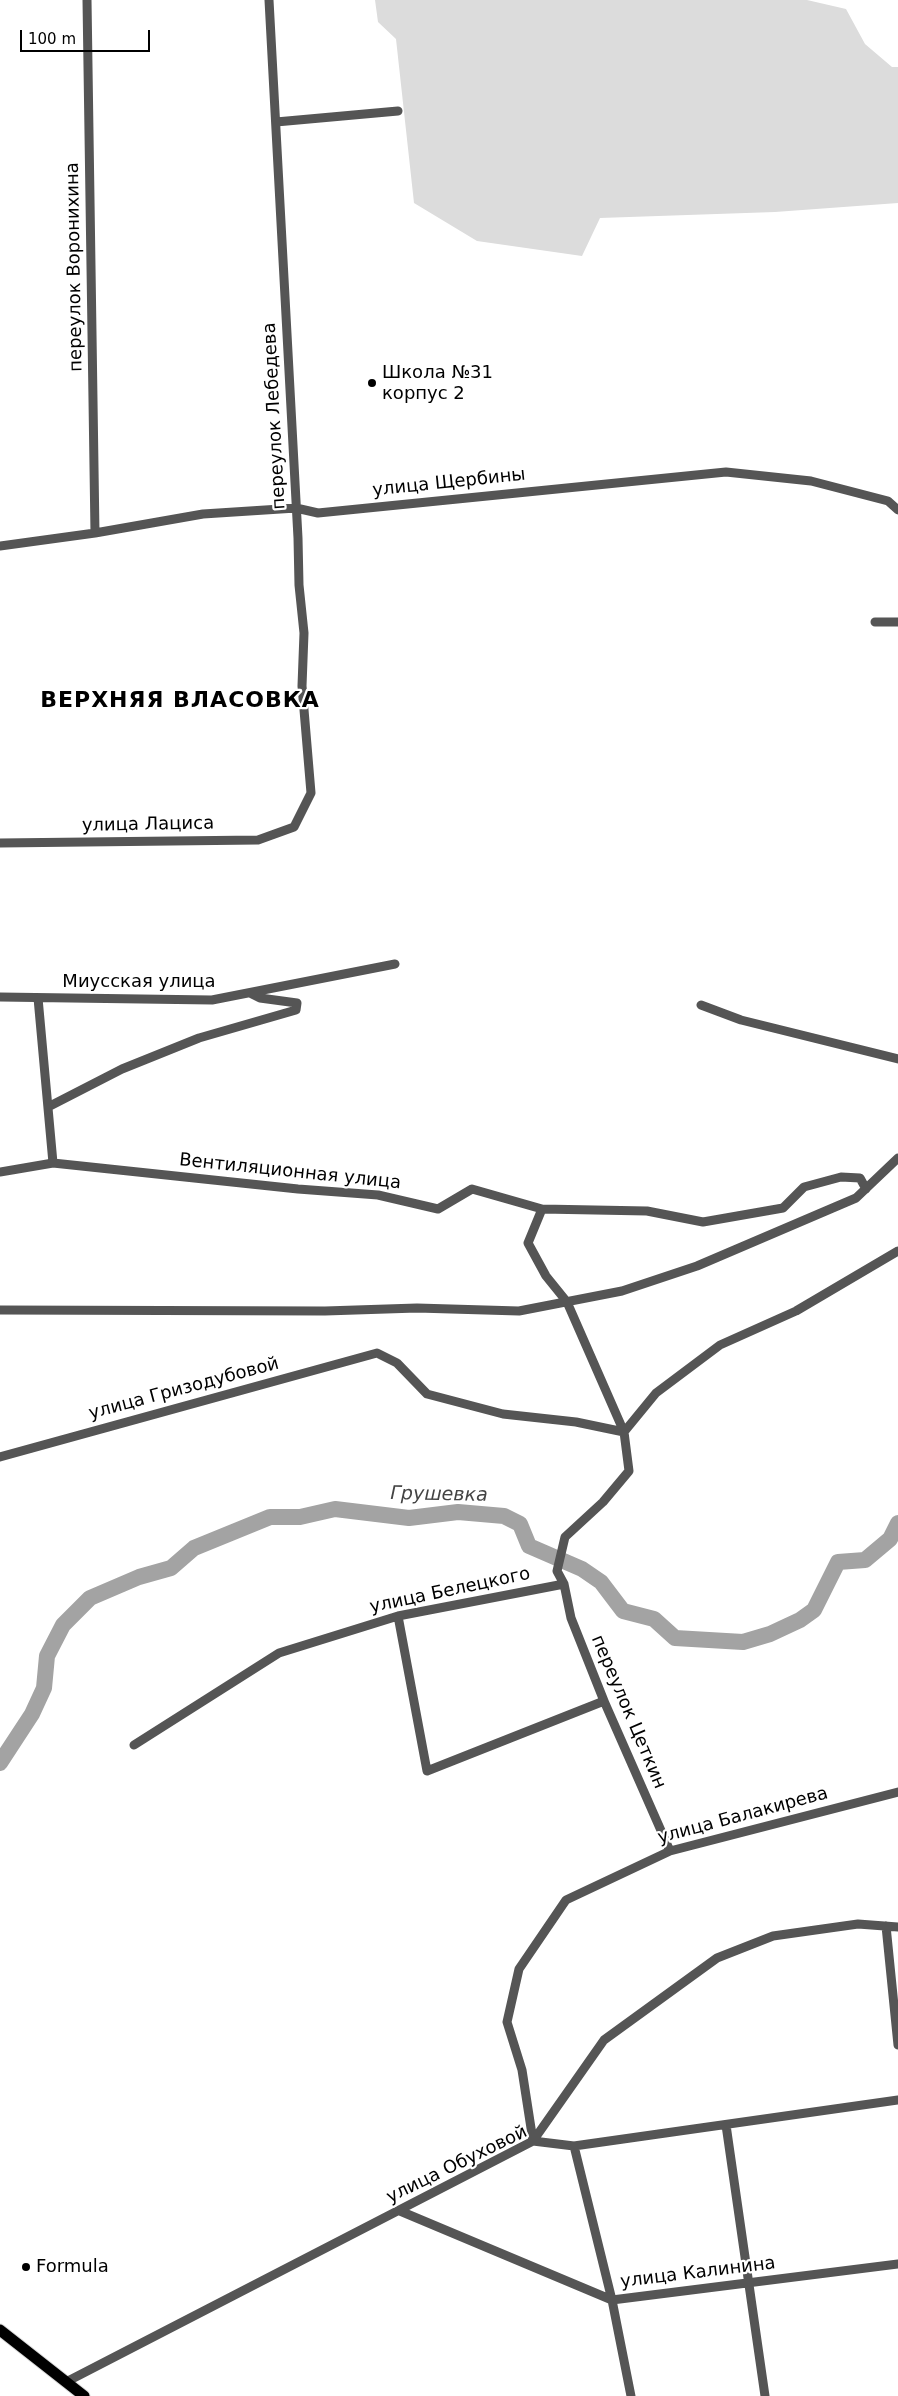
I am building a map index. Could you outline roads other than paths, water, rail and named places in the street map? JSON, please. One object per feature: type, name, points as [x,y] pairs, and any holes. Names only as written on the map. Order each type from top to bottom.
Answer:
[{"type":"main road","points":[[0,2330],[84,2396]]},
{"type":"street","name":"переулок Воронихина","points":[[87,0],[95,533]]},
{"type":"street","name":"переулок Лебедева","points":[[269,0],[296,508],[298,585],[304,633],[302,686],[311,793],[294,827]]},
{"type":"street","points":[[276,122],[398,111]]},
{"type":"street","name":"улица Щербины","points":[[0,546],[95,533],[204,514],[296,508],[318,513],[726,472],[811,481],[888,501],[898,510]]},
{"type":"street","points":[[888,501],[898,499]]},
{"type":"street","points":[[875,622],[898,622]]},
{"type":"street","name":"улица Лациса","points":[[0,843],[258,840],[294,827]]},
{"type":"street","name":"Миусская улица","points":[[0,997],[212,1000],[395,964]]},
{"type":"street","points":[[48,1106],[122,1068],[199,1038],[296,1010],[297,1003],[260,998],[250,993]]},
{"type":"street","points":[[38,998],[53,1163]]},
{"type":"street","points":[[701,1004],[741,1020],[898,1059]]},
{"type":"street","points":[[0,1310],[325,1311],[417,1308],[519,1311],[622,1292],[697,1266],[856,1198],[898,1158]]},
{"type":"street","name":"Вентиляционная улица","points":[[0,1172],[53,1163],[298,1189],[378,1195],[438,1209],[472,1188],[542,1209],[647,1211],[704,1222],[783,1208],[804,1187],[841,1177],[860,1178],[866,1188]]},
{"type":"street","points":[[542,1209],[528,1243],[546,1276],[567,1302],[624,1432],[656,1393],[720,1346],[796,1311],[898,1251]]},
{"type":"street","name":"улица Гризодубовой","points":[[0,1457],[377,1353],[397,1363],[427,1394],[503,1414],[576,1422],[624,1432]]},
{"type":"street","name":"переулок Цеткин","points":[[624,1432],[629,1471],[603,1502],[565,1537],[557,1571],[564,1584],[571,1618],[604,1701],[670,1851]]},
{"type":"street","name":"улица Белецкого","points":[[134,1745],[279,1653],[398,1616],[564,1584]]},
{"type":"street","points":[[398,1616],[427,1771],[604,1701]]},
{"type":"street","name":"улица Балакирева","points":[[534,2141],[522,2070],[507,2022],[519,1969],[566,1900],[670,1851],[898,1792]]},
{"type":"street","points":[[534,2141],[604,2040],[717,1958],[773,1936],[858,1924],[898,1927]]},
{"type":"street","points":[[886,1926],[898,2045]]},
{"type":"street","name":"улица Обуховой","points":[[66,2382],[534,2141],[574,2146],[898,2100]]},
{"type":"street","points":[[726,2125],[765,2396]]},
{"type":"street","points":[[574,2146],[612,2300],[631,2396]]},
{"type":"street","name":"улица Калинина","points":[[400,2211],[612,2300],[898,2264]]},
{"type":"waterway","name":"Грушевка","points":[[0,1763],[32,1714],[44,1688],[47,1656],[63,1625],[90,1598],[139,1577],[171,1568],[194,1548],[270,1517],[300,1517],[335,1509],[409,1518],[458,1512],[504,1516],[520,1524],[529,1546],[582,1569],[601,1582],[623,1611],[654,1619],[675,1638],[743,1642],[770,1634],[800,1620],[814,1610],[838,1562],[865,1560],[890,1539],[898,1523]]},
{"type":"place","name":"Школа №31 корпус 2","points":[[372,383]]},
{"type":"place","name":"Formula","points":[[26,2267]]},
{"type":"district","name":"ВЕРХНЯЯ ВЛАСОВКА","points":[[180,701]]}]
